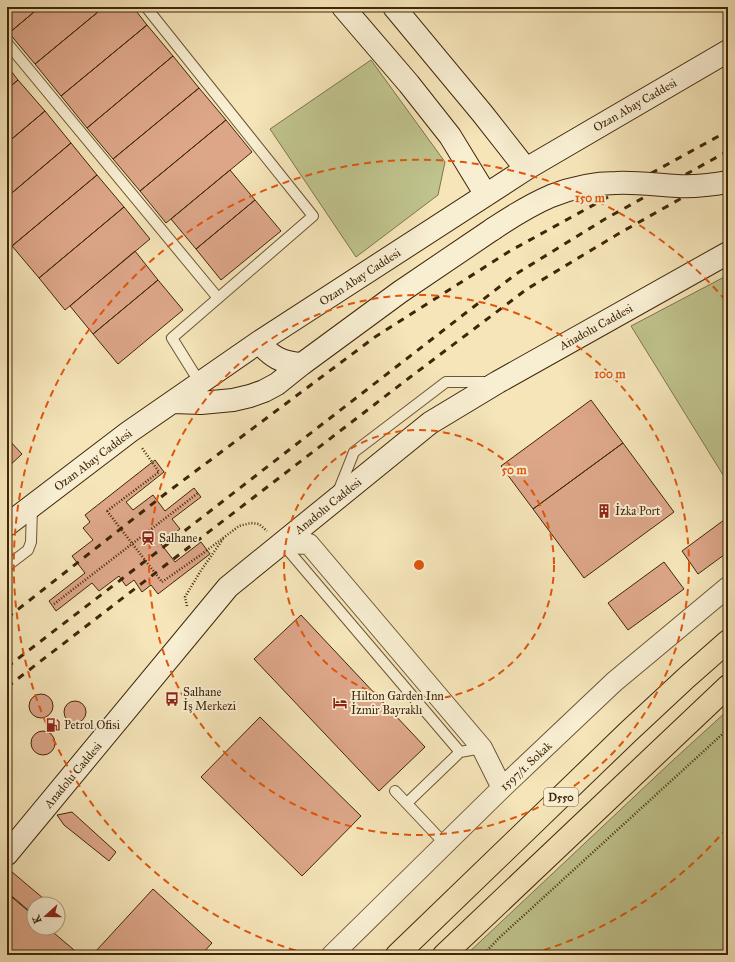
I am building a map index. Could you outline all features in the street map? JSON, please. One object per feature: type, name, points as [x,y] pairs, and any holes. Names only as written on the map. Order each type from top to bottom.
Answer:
[{"type":"highway","name":"D550","points":[[397,955],[628,732],[728,641]]},
{"type":"highway","name":"D550","points":[[444,955],[728,686]]},
{"type":"main road","points":[[343,7],[409,84],[450,136],[486,195]]},
{"type":"main road","points":[[394,7],[482,113],[526,169]]},
{"type":"main road","name":"Ozan Abay Caddesi","points":[[7,525],[129,432],[259,342],[526,169],[728,51]]},
{"type":"main road","points":[[174,402],[201,403],[233,400],[264,391],[277,384],[400,292],[493,229],[551,196],[575,188],[616,183],[698,186],[728,182]]},
{"type":"main road","name":"Anadolu Caddesi","points":[[7,854],[228,587],[430,423],[498,382],[728,253]]},
{"type":"main road","points":[[259,342],[266,351],[277,358],[290,363],[302,364]]},
{"type":"street","points":[[282,543],[309,544],[482,748],[502,788]]},
{"type":"street","name":"1597/1. Sokak","points":[[332,955],[502,788],[614,682],[728,587]]},
{"type":"lane","points":[[146,7],[313,216],[172,338],[200,383]]},
{"type":"lane","points":[[7,43],[218,298]]},
{"type":"lane","points":[[7,566],[28,550],[30,546],[32,505]]},
{"type":"lane","points":[[282,543],[460,752]]},
{"type":"lane","points":[[406,803],[460,752],[482,748]]},
{"type":"lane","points":[[395,791],[445,844]]},
{"type":"path","points":[[129,432],[159,472],[107,511],[162,582],[240,526],[250,523],[259,524],[282,543]]},
{"type":"path","points":[[54,604],[198,493]]},
{"type":"path","points":[[185,597],[224,537]]},
{"type":"path","points":[[483,955],[499,938],[728,729]]},
{"type":"green space","points":[[371,60],[445,162],[438,195],[356,257],[270,129]]},
{"type":"green space","points":[[728,275],[728,483],[631,326]]},
{"type":"green space","points":[[728,710],[728,955],[466,955],[670,763]]},
{"type":"building","points":[[7,7],[40,7],[9,33],[7,31]]},
{"type":"building","points":[[40,7],[104,7],[35,64],[9,33]]},
{"type":"building","points":[[104,7],[133,7],[147,25],[61,96],[35,64]]},
{"type":"building","points":[[147,25],[173,56],[87,128],[61,96]]},
{"type":"building","points":[[173,56],[199,88],[113,159],[87,128]]},
{"type":"building","points":[[7,66],[18,80],[7,89]]},
{"type":"building","points":[[18,80],[45,111],[7,143],[7,89]]},
{"type":"building","points":[[199,88],[226,120],[140,191],[113,159]]},
{"type":"building","points":[[45,111],[71,143],[7,197],[7,143]]},
{"type":"building","points":[[226,120],[252,152],[166,223],[140,191]]},
{"type":"building","points":[[71,143],[97,175],[12,246],[7,240],[7,197]]},
{"type":"building","points":[[230,170],[255,200],[196,249],[171,219]]},
{"type":"building","points":[[97,175],[124,207],[39,278],[12,246]]},
{"type":"building","points":[[255,200],[281,231],[221,280],[196,249]]},
{"type":"building","points":[[124,207],[150,239],[65,310],[39,278]]},
{"type":"building","points":[[135,251],[158,280],[93,334],[70,306]]},
{"type":"building","points":[[158,280],[183,310],[118,364],[93,334]]},
{"type":"building","points":[[591,400],[623,443],[533,509],[501,466]]},
{"type":"building","points":[[7,438],[22,454],[7,468]]},
{"type":"building","name":"İzka Port","points":[[623,443],[674,512],[584,578],[533,509]]},
{"type":"building","points":[[155,460],[164,472],[126,502],[133,510],[153,495],[165,511],[194,488],[201,497],[172,519],[180,529],[161,544],[175,562],[201,542],[210,554],[158,594],[151,585],[142,592],[134,580],[126,586],[119,576],[99,591],[92,583],[56,611],[49,601],[85,573],[72,556],[93,540],[83,528],[90,522],[85,515]]},
{"type":"building","points":[[724,520],[728,525],[728,552],[698,574],[682,551]]},
{"type":"building","points":[[664,562],[684,589],[628,630],[608,603]]},
{"type":"building","name":"Hilton Garden Inn İzmir Bayraklı","points":[[301,615],[425,747],[379,791],[254,659]]},
{"type":"building","points":[[41,694],[50,697],[53,706],[50,715],[41,718],[32,715],[29,706],[32,697]]},
{"type":"building","points":[[75,701],[83,704],[86,712],[83,720],[75,723],[67,720],[64,712],[67,704]]},
{"type":"building","points":[[260,717],[361,816],[302,876],[201,777]]},
{"type":"building","points":[[43,731],[52,734],[55,743],[52,752],[43,755],[34,752],[31,743],[34,734]]},
{"type":"building","points":[[72,812],[116,852],[109,861],[64,825],[57,815]]},
{"type":"building","points":[[12,872],[40,896],[26,896],[26,908],[7,892],[7,877]]},
{"type":"building","points":[[153,889],[212,943],[201,955],[98,955],[95,952]]},
{"type":"building","points":[[7,893],[26,909],[26,936],[57,936],[80,955],[7,955]]},
{"type":"railway","points":[[7,618],[165,494],[375,337],[510,251],[728,131]]},
{"type":"railway","points":[[7,667],[516,274],[605,219],[728,151]]},
{"type":"railway","points":[[7,687],[527,289],[618,234],[728,172]]},
{"type":"place","name":"İzka Port","points":[[604,511]]},
{"type":"place","name":"Salhane","points":[[148,538]]},
{"type":"place","name":"Salhane İş Merkezi","points":[[172,699]]},
{"type":"place","name":"Hilton Garden Inn İzmir Bayraklı","points":[[340,703]]},
{"type":"place","name":"Petrol Ofisi","points":[[53,725]]}]
